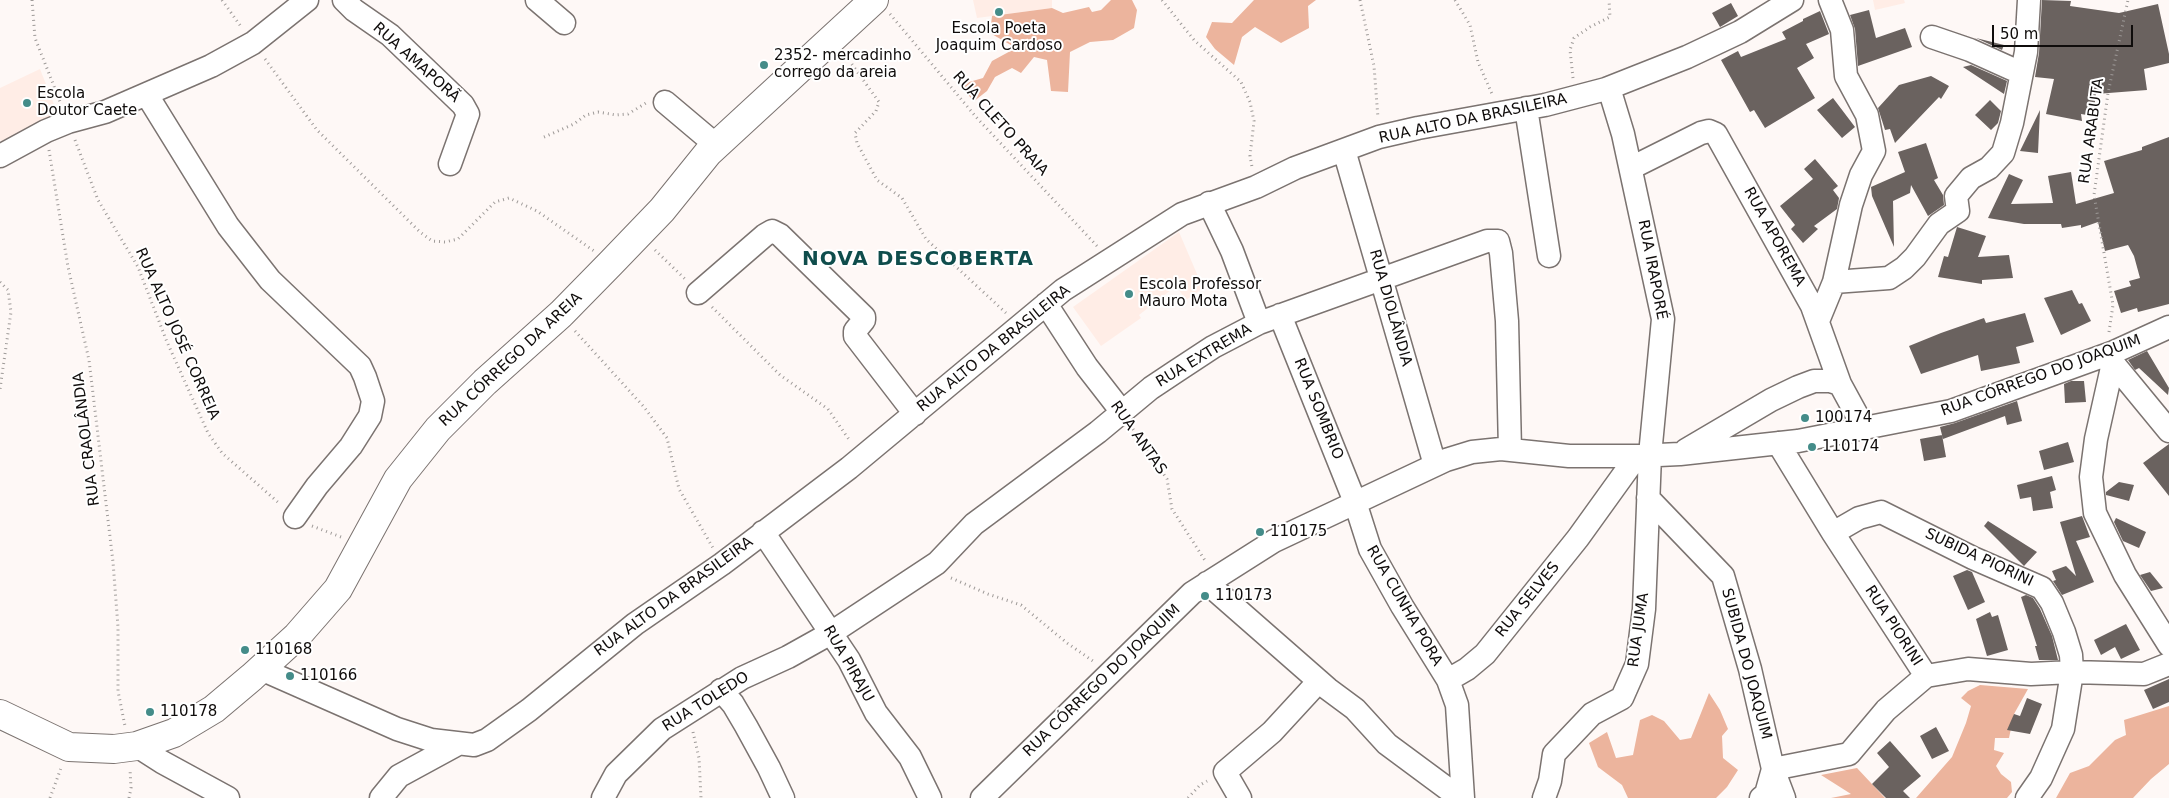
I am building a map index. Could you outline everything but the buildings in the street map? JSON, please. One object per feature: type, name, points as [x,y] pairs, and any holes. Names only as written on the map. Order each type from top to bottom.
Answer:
[{"type":"street","points":[[0,156],[46,131],[68,122],[105,112],[212,66],[253,43],[307,0]]},
{"type":"street","name":"RUA AMAPORÃ","points":[[344,0],[354,10],[390,35],[463,106],[468,114],[450,164]]},
{"type":"street","points":[[537,0],[564,23]]},
{"type":"street","name":"RUA ALTO DA BRASILEIRA","points":[[261,669],[397,729],[431,740],[474,746],[502,731],[635,624],[722,564],[861,458],[1063,290],[1182,214],[1256,187],[1295,168],[1378,138],[1578,97],[1609,88],[1687,57],[1740,32],[1792,0]]},
{"type":"street","points":[[1818,321],[1834,282],[1851,205],[1861,175],[1874,151],[1867,115],[1846,76],[1842,30],[1830,0]]},
{"type":"street","points":[[1834,282],[1889,278],[1915,257],[1939,224],[1958,211],[1956,196],[1971,178],[1989,168],[2003,153],[2012,123],[2026,52],[2029,0]]},
{"type":"street","name":"RUA CÓRREGO DA AREIA","points":[[0,714],[69,747],[114,750],[133,747],[174,733],[214,709],[297,636],[338,590],[398,479],[438,429],[485,382],[561,314],[611,263],[639,234],[716,145],[833,38],[879,4]]},
{"type":"street","points":[[1932,37],[1970,50],[2021,73]]},
{"type":"street","name":"RUA IRAPORÉ","points":[[1609,88],[1631,168],[1663,319],[1644,456]]},
{"type":"street","points":[[148,95],[170,134],[234,234],[270,280],[360,366],[365,376],[373,400],[370,416],[351,446],[317,486],[295,517]]},
{"type":"street","points":[[665,102],[716,145]]},
{"type":"street","points":[[1526,108],[1549,256]]},
{"type":"street","name":"RUA APOREMA","points":[[1631,168],[1701,133],[1709,131],[1716,134],[1812,306],[1840,384],[1864,428]]},
{"type":"street","name":"RUA DIOLÂNDIA","points":[[1344,150],[1435,465]]},
{"type":"street","points":[[1209,203],[1232,252],[1259,323]]},
{"type":"street","points":[[698,293],[765,235],[772,231],[780,235],[864,317],[864,320],[855,331],[855,336],[915,414]]},
{"type":"street","name":"RUA EXTREMA","points":[[831,633],[938,563],[974,524],[1175,372],[1214,347],[1259,323],[1487,241],[1498,241],[1501,253],[1507,321],[1510,450]]},
{"type":"street","name":"RUA ANTAS","points":[[1046,304],[1087,367],[1122,412]]},
{"type":"street","name":"RUA SOMBRIO","points":[[1280,316],[1355,502]]},
{"type":"street","name":"RUA CÓRREGO DO JOAQUIM","points":[[982,798],[1192,593],[1274,541],[1435,465],[1472,452],[1510,450],[1569,456],[1680,454],[1778,443],[1864,428],[1951,411],[2110,357],[2169,327]]},
{"type":"street","points":[[2110,357],[2169,431]]},
{"type":"street","points":[[2110,357],[2091,477],[2095,513],[2125,575],[2169,645]]},
{"type":"street","points":[[1680,454],[1771,400],[1798,387],[1814,381],[1830,381],[1840,384]]},
{"type":"street","name":"RUA PIORINI","points":[[1773,769],[1849,754],[1886,710],[1926,676],[1778,443]]},
{"type":"street","name":"RUA JUMA","points":[[1544,798],[1550,780],[1554,754],[1592,714],[1622,698],[1637,664],[1644,609],[1648,498],[1644,456]]},
{"type":"street","name":"RUA SELVES","points":[[1448,680],[1485,654],[1644,456]]},
{"type":"street","name":"SUBIDA DO JOAQUIM","points":[[1648,498],[1723,576],[1750,668],[1773,769],[1784,798]]},
{"type":"street","name":"RUA CUNHA PORA","points":[[1355,502],[1374,558],[1448,680],[1457,705],[1462,798]]},
{"type":"street","name":"SUBIDA PIORINI","points":[[1833,532],[1860,518],[1881,512],[1973,558],[2042,588],[2052,603],[2064,632],[2071,655],[2072,672],[2063,730],[2041,778],[2027,798]]},
{"type":"street","name":"RUA PIRAJU","points":[[763,532],[831,633],[876,713],[910,757],[930,798]]},
{"type":"street","points":[[1212,580],[1318,681],[1355,709],[1387,744],[1462,798]]},
{"type":"street","name":"RUA TOLEDO","points":[[603,798],[616,774],[639,749],[662,729],[742,678],[788,657],[831,633]]},
{"type":"street","points":[[1926,676],[1968,669],[2031,674],[2072,672],[2144,674],[2169,664]]},
{"type":"street","points":[[1240,798],[1225,772],[1272,732],[1318,681]]},
{"type":"street","points":[[721,690],[746,726],[783,798]]},
{"type":"street","points":[[381,798],[399,776],[456,744]]},
{"type":"street","points":[[133,747],[228,798]]},
{"type":"street","points":[[1761,798],[1766,794],[1773,769]]},
{"type":"path","name":"RUA ALTO JOSÉ CORREIA","points":[[32,0],[35,38],[98,200],[138,267],[171,351],[208,433],[222,453],[295,517],[316,528],[363,545]]},
{"type":"path","points":[[222,0],[317,130],[420,232],[432,241],[444,242],[458,239],[494,202],[509,198],[537,211],[611,263]]},
{"type":"path","points":[[1162,0],[1194,40],[1241,82],[1250,102],[1254,121],[1250,156],[1256,187]]},
{"type":"path","points":[[1360,0],[1377,88],[1378,138]]},
{"type":"path","points":[[1455,0],[1470,25],[1478,62],[1499,113]]},
{"type":"path","points":[[1578,97],[1571,69],[1570,50],[1574,38],[1610,17],[1609,0]]},
{"type":"path","name":"RUA ARABUTA","points":[[2110,357],[2113,305],[2094,194],[2108,93],[2128,0]]},
{"type":"path","name":"RUA CLETO PRAIA","points":[[879,4],[976,117],[1110,260]]},
{"type":"path","points":[[833,38],[879,102],[876,111],[854,133],[856,144],[877,180],[902,198],[926,239],[1020,326]]},
{"type":"path","points":[[544,137],[574,124],[586,115],[598,112],[616,115],[628,114],[650,100],[658,99],[665,102]]},
{"type":"path","name":"RUA CRAOLÂNDIA","points":[[46,131],[68,268],[89,360],[113,562],[118,627],[118,690],[133,747],[129,798]]},
{"type":"path","points":[[639,234],[780,376],[828,410],[861,458]]},
{"type":"path","points":[[0,282],[8,290],[10,312],[0,389]]},
{"type":"path","points":[[561,314],[644,407],[666,438],[678,489],[722,564]]},
{"type":"path","name":"RUA ANTAS","points":[[1122,412],[1166,479],[1172,510],[1212,580]]},
{"type":"path","points":[[938,563],[946,575],[988,594],[1021,604],[1067,643],[1109,674]]},
{"type":"path","points":[[688,712],[699,758],[701,798]]},
{"type":"path","points":[[50,798],[69,747]]},
{"type":"path","points":[[1188,798],[1200,785],[1225,772]]},
{"type":"shaded area","name":"Escola Poeta Joaquim Cardoso","points":[[973,0],[1052,0],[1052,8],[977,18]]},
{"type":"shaded area","points":[[1111,0],[1132,0],[1137,10],[1134,28],[1113,40],[1090,42],[1070,52],[1068,92],[1051,91],[1047,60],[1034,57],[1021,73],[1012,68],[995,77],[987,91],[973,102],[962,84],[983,78],[992,61],[1016,48],[990,33],[992,16],[1052,8],[1063,13],[1089,7],[1092,12],[1101,10]]},
{"type":"shaded area","points":[[1254,0],[1316,0],[1308,6],[1309,28],[1281,43],[1255,27],[1242,37],[1234,65],[1215,49],[1206,37],[1212,22],[1232,23]]},
{"type":"shaded area","points":[[1873,0],[1904,0],[1905,3],[1875,10]]},
{"type":"shaded area","name":"Escola Doutor Caete","points":[[40,69],[59,117],[3,145],[0,139],[0,88]]},
{"type":"shaded area","name":"Escola Professor Mauro Mota","points":[[1179,232],[1203,288],[1186,300],[1176,286],[1139,315],[1141,318],[1101,346],[1073,307]]},
{"type":"shaded area","points":[[1980,685],[2028,689],[2014,714],[2009,738],[1995,738],[1994,750],[2004,753],[1996,766],[2001,774],[2011,782],[2012,792],[2007,798],[1916,798],[1952,757],[1971,706],[1961,698],[1968,691]]},
{"type":"shaded area","points":[[1709,693],[1720,710],[1728,729],[1722,736],[1723,758],[1738,770],[1727,787],[1716,798],[1628,798],[1622,785],[1598,767],[1589,743],[1607,732],[1616,758],[1633,755],[1640,720],[1652,715],[1664,721],[1680,740],[1691,738]]},
{"type":"shaded area","points":[[2169,706],[2169,764],[2133,798],[2056,798],[2070,773],[2089,766],[2115,740],[2126,735],[2124,720]]},
{"type":"shaded area","points":[[1857,768],[1885,798],[1831,798],[1851,794],[1821,775]]},
{"type":"place","name":"Escola Poeta Joaquim Cardoso","points":[[999,12]]},
{"type":"place","name":"2352- mercadinho corrego da areia","points":[[764,65]]},
{"type":"place","name":"Escola Doutor Caete","points":[[27,103]]},
{"type":"place","name":"Escola Professor Mauro Mota","points":[[1129,294]]},
{"type":"place","name":"100174","points":[[1805,418]]},
{"type":"place","name":"110174","points":[[1812,447]]},
{"type":"place","name":"110175","points":[[1260,532]]},
{"type":"place","name":"110173","points":[[1205,596]]},
{"type":"place","name":"110168","points":[[245,650]]},
{"type":"place","name":"110166","points":[[290,676]]},
{"type":"place","name":"110178","points":[[150,712]]},
{"type":"district","name":"NOVA DESCOBERTA","points":[[918,260]]}]
